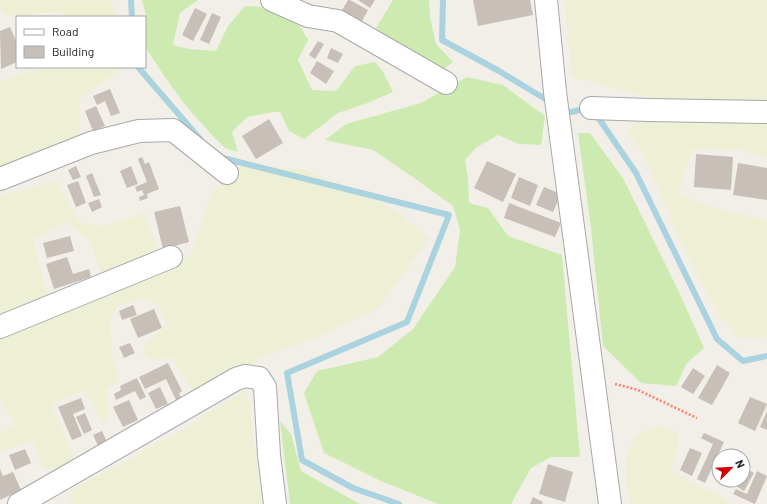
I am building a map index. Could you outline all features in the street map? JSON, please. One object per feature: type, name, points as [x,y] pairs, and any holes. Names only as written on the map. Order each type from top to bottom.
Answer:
[{"type":"street","points":[[272,0],[308,16],[338,21],[446,83]]},
{"type":"street","points":[[546,0],[555,92],[610,504]]},
{"type":"street","points":[[591,108],[767,112]]},
{"type":"street","points":[[0,180],[91,143],[139,131],[159,130],[173,130],[227,173]]},
{"type":"street","points":[[0,328],[171,257]]},
{"type":"street","points":[[19,504],[236,378],[245,376],[259,378],[265,387],[269,455],[275,504]]},
{"type":"path","points":[[594,383],[616,384],[638,390],[697,418]]},
{"type":"green space","points":[[0,0],[109,0],[113,4],[117,16],[64,16],[53,12],[27,16],[4,15],[0,7]]},
{"type":"green space","points":[[142,0],[198,0],[180,13],[173,45],[189,49],[216,51],[228,26],[245,6],[265,7],[300,26],[308,40],[298,60],[312,90],[336,91],[355,66],[375,62],[383,72],[393,92],[365,104],[338,113],[304,139],[289,131],[280,112],[247,117],[232,132],[238,152],[225,148],[186,106],[146,48],[146,15]]},
{"type":"green space","points":[[393,0],[429,0],[430,17],[436,44],[453,62],[441,71],[391,43],[376,28]]},
{"type":"green space","points":[[564,0],[767,0],[767,104],[656,99],[572,77]]},
{"type":"green space","points":[[47,68],[123,68],[79,99],[80,135],[0,171],[0,80]]},
{"type":"green space","points":[[467,77],[503,85],[545,116],[541,145],[519,144],[498,135],[477,147],[465,160],[468,179],[469,203],[488,208],[508,236],[562,255],[580,457],[551,457],[531,468],[511,504],[438,504],[381,481],[324,453],[304,393],[317,371],[378,357],[413,329],[455,267],[460,230],[453,206],[373,150],[325,140],[346,124],[421,103]]},
{"type":"green space","points":[[666,115],[767,122],[767,158],[742,150],[692,149],[678,194],[729,212],[767,220],[767,337],[741,339],[720,316],[686,254],[642,151],[628,134],[634,123]]},
{"type":"green space","points":[[578,133],[590,133],[623,178],[679,292],[704,348],[687,363],[676,386],[641,383],[603,346],[591,228]]},
{"type":"green space","points":[[241,166],[303,169],[396,210],[429,239],[378,308],[319,337],[260,357],[243,375],[195,393],[171,357],[152,360],[143,353],[147,341],[167,325],[158,304],[144,299],[119,304],[110,317],[112,355],[120,380],[107,388],[108,417],[102,424],[85,390],[51,404],[74,456],[72,471],[43,468],[33,440],[0,453],[0,433],[15,425],[0,399],[0,334],[158,271],[190,256],[213,190]]},
{"type":"green space","points":[[56,181],[80,222],[102,227],[145,213],[157,248],[103,278],[90,241],[66,222],[33,240],[49,301],[0,319],[0,196]]},
{"type":"green space","points":[[247,389],[262,504],[72,504],[67,493],[178,432]]},
{"type":"green space","points":[[280,421],[291,434],[301,471],[360,504],[290,504]]},
{"type":"green space","points":[[658,426],[679,432],[678,446],[671,470],[698,486],[722,496],[730,504],[631,504],[626,482],[626,456],[636,438],[650,428]]},
{"type":"building","points":[[348,0],[368,10],[361,23],[341,12]]},
{"type":"building","points":[[358,0],[375,0],[370,8]]},
{"type":"building","points":[[473,0],[530,0],[533,15],[478,26]]},
{"type":"building","points":[[195,8],[207,14],[193,41],[182,35]]},
{"type":"building","points":[[212,13],[221,17],[209,44],[200,40]]},
{"type":"building","points":[[10,27],[16,41],[16,62],[1,69],[0,31]]},
{"type":"building","points":[[318,41],[324,44],[315,59],[309,55]]},
{"type":"building","points":[[331,48],[343,54],[338,63],[327,58]]},
{"type":"building","points":[[317,61],[334,71],[326,84],[310,73]]},
{"type":"building","points":[[110,89],[120,113],[111,116],[105,101],[97,105],[93,96]]},
{"type":"building","points":[[96,106],[105,126],[93,131],[85,111]]},
{"type":"building","points":[[269,119],[283,143],[256,159],[242,136]]},
{"type":"building","points":[[696,154],[733,157],[731,190],[694,187]]},
{"type":"building","points":[[142,157],[145,164],[149,162],[159,189],[147,194],[148,198],[140,201],[139,197],[144,195],[142,190],[137,192],[135,187],[147,182],[138,159]]},
{"type":"building","points":[[487,161],[516,174],[503,202],[474,188]]},
{"type":"building","points":[[738,163],[767,168],[767,200],[733,195]]},
{"type":"building","points":[[76,166],[81,177],[73,180],[68,170]]},
{"type":"building","points":[[131,166],[138,184],[127,188],[120,171]]},
{"type":"building","points":[[92,173],[101,195],[94,197],[86,176]]},
{"type":"building","points":[[519,177],[538,185],[530,206],[511,198]]},
{"type":"building","points":[[78,181],[86,203],[76,207],[67,185]]},
{"type":"building","points":[[544,187],[561,194],[553,212],[536,205]]},
{"type":"building","points":[[99,199],[102,207],[92,212],[88,203]]},
{"type":"building","points":[[509,203],[561,223],[555,237],[504,218]]},
{"type":"building","points":[[180,206],[189,242],[163,249],[154,212]]},
{"type":"building","points":[[70,236],[74,251],[47,258],[43,243]]},
{"type":"building","points":[[67,257],[73,274],[89,269],[91,277],[54,289],[46,264]]},
{"type":"building","points":[[133,305],[137,315],[122,320],[119,311]]},
{"type":"building","points":[[154,309],[162,328],[138,338],[130,319]]},
{"type":"building","points":[[130,343],[135,353],[124,358],[119,347]]},
{"type":"building","points":[[168,363],[182,391],[179,393],[182,400],[177,402],[166,379],[145,389],[139,377]]},
{"type":"building","points":[[717,365],[730,373],[712,405],[698,398]]},
{"type":"building","points":[[693,368],[705,376],[693,394],[681,387]]},
{"type":"building","points":[[137,378],[146,397],[140,400],[135,391],[116,400],[114,394],[121,390],[120,386]]},
{"type":"building","points":[[160,387],[168,404],[156,409],[148,393]]},
{"type":"building","points":[[750,397],[767,404],[755,431],[738,423]]},
{"type":"building","points":[[81,398],[85,409],[73,414],[82,436],[72,440],[58,407]]},
{"type":"building","points":[[129,400],[138,420],[123,427],[113,407]]},
{"type":"building","points":[[767,411],[767,430],[760,427]]},
{"type":"building","points":[[85,413],[92,430],[84,434],[76,417]]},
{"type":"building","points":[[102,431],[109,446],[100,450],[93,435]]},
{"type":"building","points":[[704,433],[724,442],[721,448],[711,448],[713,444],[701,438]]},
{"type":"building","points":[[690,448],[702,453],[692,476],[680,470]]},
{"type":"building","points":[[711,448],[711,470],[705,483],[697,479]]},
{"type":"building","points":[[25,449],[31,463],[15,470],[9,455]]},
{"type":"building","points":[[548,464],[573,472],[565,502],[539,494]]},
{"type":"building","points":[[0,469],[3,476],[13,472],[21,490],[0,500]]},
{"type":"building","points":[[751,471],[754,473],[751,478]]},
{"type":"building","points":[[757,471],[767,476],[755,504],[733,494],[736,489],[747,494],[751,488]]},
{"type":"building","points":[[533,497],[543,502],[542,504],[530,504]]},
{"type":"waterway","points":[[131,0],[132,16]]},
{"type":"waterway","points":[[443,0],[442,40],[499,71],[547,100]]},
{"type":"waterway","points":[[139,68],[200,139]]},
{"type":"waterway","points":[[571,112],[589,108]]},
{"type":"waterway","points":[[595,113],[636,173],[717,339],[743,361],[767,356]]},
{"type":"waterway","points":[[219,157],[449,215],[407,322],[287,373],[302,460],[353,488],[399,504]]}]
